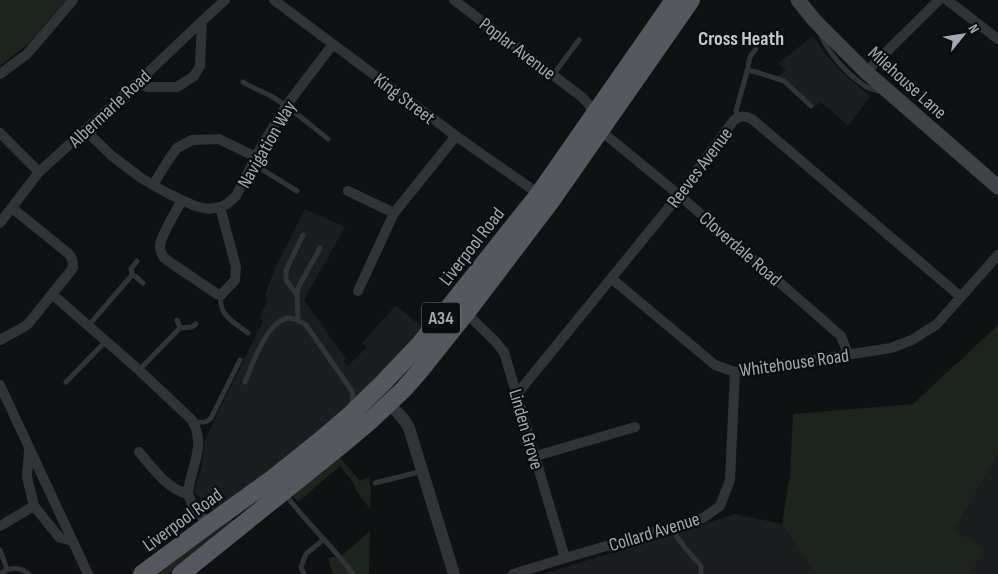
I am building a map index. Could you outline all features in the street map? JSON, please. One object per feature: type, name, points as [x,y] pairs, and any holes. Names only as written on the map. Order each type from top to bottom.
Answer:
[{"type":"highway","name":"Liverpool Road","points":[[142,574],[272,479],[351,414],[384,394],[404,389],[466,313],[551,201],[674,0]]},
{"type":"highway","name":"Liverpool Road","points":[[181,574],[371,420],[384,394],[419,345],[539,194],[596,126],[691,0]]},
{"type":"highway","name":"A34","points":[[311,448],[339,433],[384,394]]},
{"type":"main road","name":"Milehouse Lane","points":[[798,0],[815,21],[866,72],[998,187]]},
{"type":"street","points":[[0,74],[27,54],[73,0]]},
{"type":"street","name":"Albermarle Road","points":[[0,222],[39,172],[225,0]]},
{"type":"street","name":"King Street","points":[[274,0],[456,136],[539,194]]},
{"type":"street","name":"Poplar Avenue","points":[[454,0],[582,97],[591,106],[596,126]]},
{"type":"street","points":[[866,72],[940,0]]},
{"type":"street","points":[[947,0],[998,39]]},
{"type":"street","points":[[138,82],[148,87],[177,87],[194,76],[200,66],[202,21]]},
{"type":"street","name":"Navigation Way","points":[[220,207],[236,196],[286,106],[333,44]]},
{"type":"street","name":"Reeves Avenue","points":[[517,394],[679,195],[734,120],[743,116],[752,119],[961,297]]},
{"type":"street","name":"Cloverdale Road","points":[[596,126],[842,336],[848,354]]},
{"type":"street","points":[[85,130],[112,156],[153,185],[195,206],[208,209],[220,207],[236,267],[235,280],[221,295],[164,258],[161,253],[161,239],[182,200]]},
{"type":"street","points":[[0,134],[39,172]]},
{"type":"street","points":[[358,291],[394,213],[456,136]]},
{"type":"street","points":[[153,185],[178,148],[192,140],[220,139],[254,161]]},
{"type":"street","points":[[348,191],[394,213]]},
{"type":"street","points":[[0,340],[28,324],[73,268],[72,257],[12,208]]},
{"type":"street","name":"Whitehouse Road","points":[[612,279],[715,365],[735,372],[891,348],[912,340],[937,324],[998,255]]},
{"type":"street","points":[[52,294],[90,325],[192,420],[197,430],[198,448],[188,494],[193,506],[208,525]]},
{"type":"street","name":"Linden Grove","points":[[466,313],[495,340],[504,352],[565,558]]},
{"type":"street","name":"Collard Avenue","points":[[514,574],[704,518],[720,506],[730,480],[735,372]]},
{"type":"street","points":[[0,385],[88,574]]},
{"type":"street","points":[[384,394],[410,428],[454,574]]},
{"type":"street","points":[[536,456],[635,427]]},
{"type":"street","points":[[30,449],[26,476],[34,506],[60,538],[73,541]]},
{"type":"street","points":[[139,452],[168,483],[188,494]]},
{"type":"street","points":[[0,526],[34,506]]},
{"type":"lane","points":[[815,21],[822,39],[831,53],[847,70],[867,88],[892,94]]},
{"type":"lane","points":[[553,75],[579,40]]},
{"type":"lane","points":[[738,118],[736,111],[750,55],[756,49]]},
{"type":"lane","points":[[747,70],[784,81],[811,106]]},
{"type":"lane","points":[[243,82],[254,89],[270,95],[328,139]]},
{"type":"lane","points":[[254,161],[297,191]]},
{"type":"lane","points":[[297,295],[286,280],[286,270],[303,235]]},
{"type":"lane","points":[[298,320],[298,288],[320,248]]},
{"type":"lane","points":[[90,325],[132,275],[131,269],[137,261]]},
{"type":"lane","points":[[132,275],[143,283]]},
{"type":"lane","points":[[221,295],[220,306],[224,314],[248,333]]},
{"type":"lane","points":[[245,382],[268,333],[275,324],[289,318],[298,320],[306,325],[352,391],[351,414]]},
{"type":"lane","points":[[177,320],[180,328]]},
{"type":"lane","points":[[139,370],[180,328],[192,327],[196,324]]},
{"type":"lane","points":[[66,382],[106,340]]},
{"type":"lane","points":[[192,420],[200,422],[210,420],[240,360]]},
{"type":"lane","points":[[375,483],[423,471]]},
{"type":"lane","points":[[284,492],[353,574]]},
{"type":"lane","points":[[671,527],[685,549],[701,566],[702,574]]},
{"type":"lane","points":[[304,574],[301,567],[306,554],[324,539]]},
{"type":"lane","points":[[0,550],[7,569]]},
{"type":"lane","points":[[0,574],[7,569],[14,568],[20,568],[29,574]]},
{"type":"shaded area","points":[[0,0],[66,0],[29,43],[0,66]]},
{"type":"shaded area","points":[[813,36],[826,55],[870,97],[848,126],[821,102],[815,107],[782,79],[777,77],[786,70],[778,63]]},
{"type":"shaded area","points":[[305,209],[345,227],[304,300],[346,359],[344,360],[347,365],[367,347],[362,343],[396,305],[424,329],[362,393],[313,436],[215,512],[194,491],[202,466],[204,443],[263,321],[259,318],[267,302],[265,295],[275,268]]},
{"type":"shaded area","points":[[998,325],[998,455],[953,530],[985,548],[970,574],[816,574],[782,524],[790,474],[793,414],[913,404]]},
{"type":"shaded area","points":[[998,455],[998,574],[970,574],[984,548],[952,530]]},
{"type":"shaded area","points":[[340,458],[360,481],[369,477],[371,492],[370,509],[340,466],[298,502],[293,496],[294,494]]},
{"type":"shaded area","points":[[735,514],[782,524],[816,574],[544,574],[669,536]]},
{"type":"shaded area","points":[[231,519],[235,523],[169,574],[152,574]]},
{"type":"shaded area","points":[[370,531],[369,574],[333,574],[328,558],[342,555]]},
{"type":"district","name":"Cross Heath","points":[[741,38]]}]
